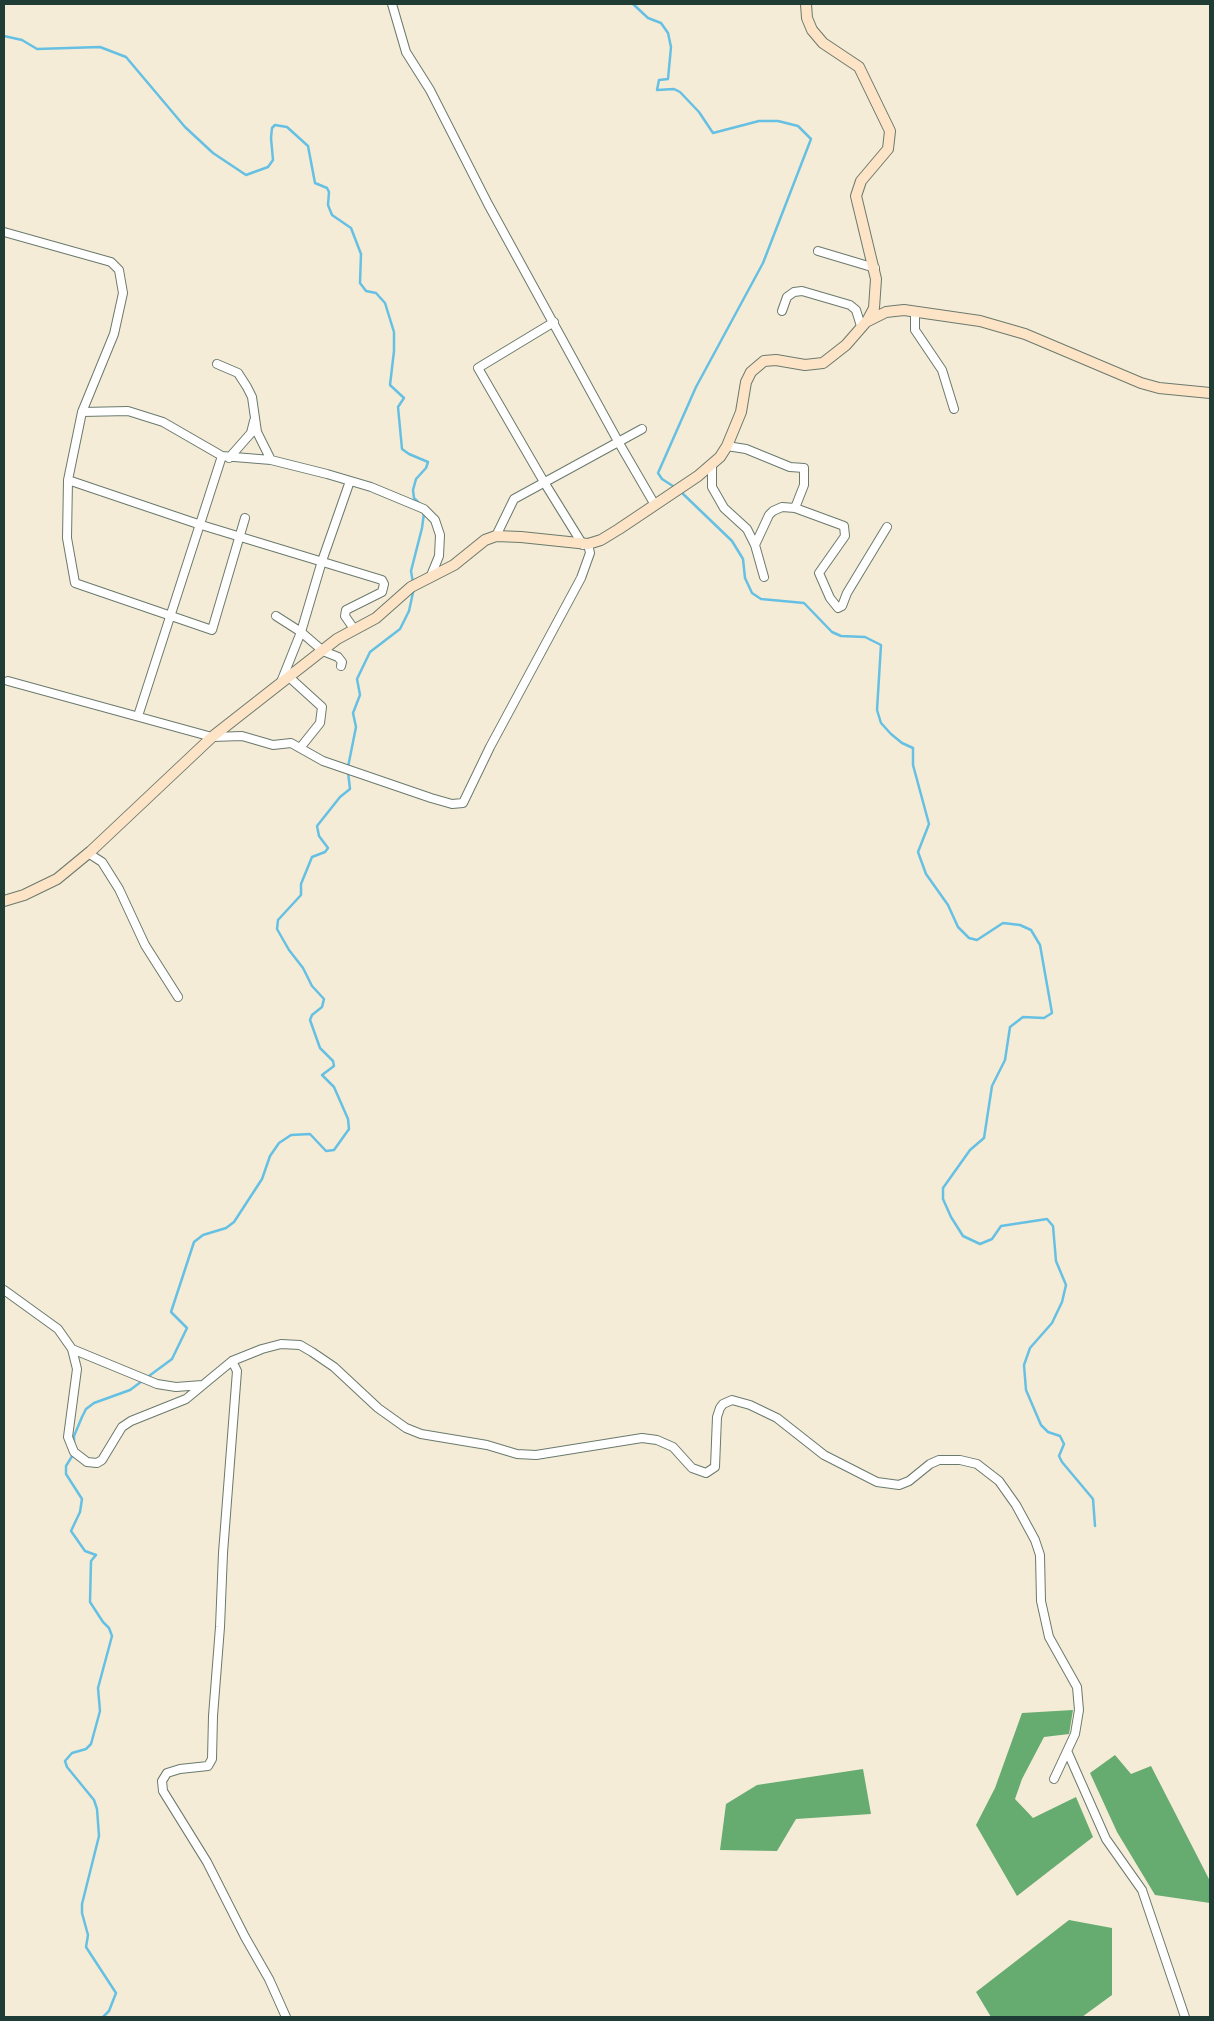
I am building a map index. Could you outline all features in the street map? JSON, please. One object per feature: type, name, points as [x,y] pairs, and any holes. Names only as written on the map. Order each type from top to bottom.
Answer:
[{"type":"street","points":[[392,4],[406,52],[430,90],[488,204],[619,444],[655,505]]},
{"type":"street","points":[[4,901],[44,886],[88,853],[212,737],[323,651],[354,629],[376,618],[411,587],[454,566],[485,540],[496,536],[586,544],[600,540],[679,489],[712,465],[727,446],[741,412],[746,382],[756,367],[770,360],[806,365],[823,363],[840,351],[864,324],[874,308],[876,298],[875,268],[857,208],[856,196],[861,181],[888,149],[890,131],[858,67],[823,43],[812,30],[807,18],[806,4]]},
{"type":"street","points":[[4,232],[111,262],[119,270],[123,293],[114,334],[82,412],[68,480],[67,538],[75,583],[212,630],[245,518]]},
{"type":"street","points":[[818,251],[875,268]]},
{"type":"street","points":[[782,311],[787,297],[794,292],[802,291],[850,305],[856,310],[864,324]]},
{"type":"street","points":[[864,324],[886,312],[915,311],[980,321],[1025,334],[1099,367],[1159,388],[1210,393]]},
{"type":"street","points":[[915,311],[915,330],[942,370],[954,409]]},
{"type":"street","points":[[8,680],[212,737],[242,736],[273,745],[288,742],[323,760],[431,798],[452,804],[463,803],[490,745],[581,578],[590,553],[586,544],[544,482],[478,368],[554,322]]},
{"type":"street","points":[[217,364],[238,373],[252,397],[254,419],[264,448],[271,460]]},
{"type":"street","points":[[82,412],[128,411],[163,422],[222,456],[271,460],[371,487],[424,509],[435,520],[440,535],[439,556],[430,578]]},
{"type":"street","points":[[217,469],[231,457],[251,433],[254,419]]},
{"type":"street","points":[[496,536],[514,499],[642,430]]},
{"type":"street","points":[[727,446],[746,449],[790,467],[804,468],[804,485],[795,508]]},
{"type":"street","points":[[138,716],[198,524],[222,456]]},
{"type":"street","points":[[712,465],[712,487],[718,499],[747,529],[764,578]]},
{"type":"street","points":[[68,480],[198,524],[322,560],[382,580],[384,584],[382,592],[346,610],[345,616],[354,629]]},
{"type":"street","points":[[280,684],[301,632],[322,560],[350,481]]},
{"type":"street","points":[[754,545],[773,511],[782,507],[795,508],[844,526],[846,531],[844,536],[819,573],[830,598],[838,608],[842,606],[847,593],[887,527]]},
{"type":"street","points":[[276,616],[301,632],[323,651],[338,657],[342,662],[341,666]]},
{"type":"street","points":[[289,677],[322,707],[320,723],[300,748]]},
{"type":"street","points":[[88,853],[97,857],[107,869],[119,889],[144,945],[178,997]]},
{"type":"street","points":[[4,1290],[58,1329],[72,1349],[77,1369],[68,1437],[74,1452],[87,1462],[97,1463],[102,1460],[122,1427],[131,1420],[186,1399],[232,1361],[262,1349],[281,1344],[300,1345],[334,1367],[378,1408],[406,1428],[421,1434],[487,1445],[517,1454],[536,1455],[642,1438],[657,1440],[672,1447],[692,1468],[706,1473],[715,1467],[717,1417],[720,1408],[723,1404],[732,1400],[750,1405],[777,1418],[824,1455],[877,1482],[900,1485],[939,1460],[960,1460],[977,1464],[1000,1481],[1016,1505],[1040,1555],[1042,1601],[1049,1638],[1078,1687],[1080,1696],[1075,1734],[1068,1754],[1054,1779]]},
{"type":"street","points":[[72,1349],[157,1384],[176,1387],[202,1385]]},
{"type":"street","points":[[232,1361],[237,1371],[223,1553],[219,1654],[212,1716],[212,1759],[208,1766],[180,1769],[167,1773],[162,1781],[163,1791],[207,1862],[245,1937],[269,1979],[286,2017]]},
{"type":"street","points":[[1068,1754],[1106,1839],[1142,1890],[1185,2017]]},
{"type":"green space","points":[[1073,1710],[1069,1734],[1044,1737],[1022,1779],[1015,1799],[1033,1818],[1076,1797],[1093,1837],[1017,1896],[976,1825],[995,1788],[1022,1713]]},
{"type":"green space","points":[[1115,1755],[1131,1774],[1151,1766],[1210,1881],[1210,1903],[1155,1895],[1117,1832],[1090,1773]]},
{"type":"green space","points":[[863,1769],[871,1814],[796,1819],[777,1851],[720,1850],[726,1804],[757,1785]]},
{"type":"green space","points":[[1069,1920],[1112,1928],[1112,1995],[1082,2017],[991,2017],[976,1992]]},
{"type":"waterway","points":[[633,4],[648,18],[661,23],[668,33],[671,47],[668,79],[659,80],[657,90],[674,89],[680,92],[699,112],[713,133],[759,121],[778,121],[798,126],[811,139],[763,263],[696,387],[658,473],[662,479],[676,488]]},
{"type":"waterway","points":[[4,36],[22,40],[37,49],[100,47],[126,57],[185,127],[213,153],[246,175],[268,167],[273,160],[271,138],[272,128],[275,125],[287,127],[308,146],[315,183],[327,188],[329,192],[328,205],[332,215],[351,228],[361,254],[360,283],[366,291],[376,293],[385,303],[394,332],[390,385],[404,398],[398,407],[402,449],[428,462],[426,468],[416,479],[413,490],[414,498],[422,506]]},
{"type":"waterway","points":[[680,491],[732,541],[743,559],[745,578],[752,593],[761,599],[804,603],[832,632],[841,636],[865,637],[881,645],[877,710],[881,723],[891,734],[902,743],[913,748],[913,765],[929,824],[918,852],[926,874],[948,905],[958,927],[969,938],[977,940],[1003,923],[1020,925],[1031,930],[1040,945],[1052,1013],[1044,1018],[1023,1017],[1010,1027],[1005,1060],[992,1086],[984,1138],[970,1150],[943,1188],[943,1199],[951,1217],[963,1236],[980,1244],[992,1239],[1001,1226],[1047,1219],[1053,1226],[1056,1261],[1066,1285],[1062,1302],[1052,1323],[1030,1348],[1024,1365],[1026,1390],[1041,1425],[1048,1432],[1060,1436],[1064,1444],[1059,1456],[1062,1462],[1093,1499],[1095,1526]]},
{"type":"waterway","points":[[413,583],[411,571],[424,513]]},
{"type":"waterway","points":[[348,767],[356,727],[353,713],[360,695],[357,679],[370,652],[400,629],[409,611],[414,588]]},
{"type":"waterway","points":[[74,1445],[74,1436],[86,1409],[94,1403],[130,1390],[172,1359],[187,1328],[171,1312],[194,1242],[203,1235],[226,1228],[234,1222],[262,1179],[270,1156],[279,1143],[291,1135],[310,1134],[326,1151],[334,1150],[349,1129],[348,1119],[334,1087],[322,1075],[334,1066],[333,1061],[320,1048],[310,1020],[312,1015],[322,1007],[324,999],[312,986],[303,968],[289,950],[277,929],[278,920],[301,895],[301,884],[312,857],[325,852],[328,848],[319,836],[317,826],[340,797],[350,789],[348,772]]},
{"type":"waterway","points":[[74,1453],[66,1466],[66,1474],[82,1499],[80,1512],[71,1531],[85,1551],[96,1555],[91,1561],[90,1602],[109,1628],[112,1636],[98,1688],[100,1711],[91,1744],[86,1749],[72,1753],[65,1761],[67,1767],[94,1800],[97,1809],[99,1836],[82,1904],[82,1913],[88,1935],[86,1947],[116,1993],[109,2011],[103,2017]]}]
